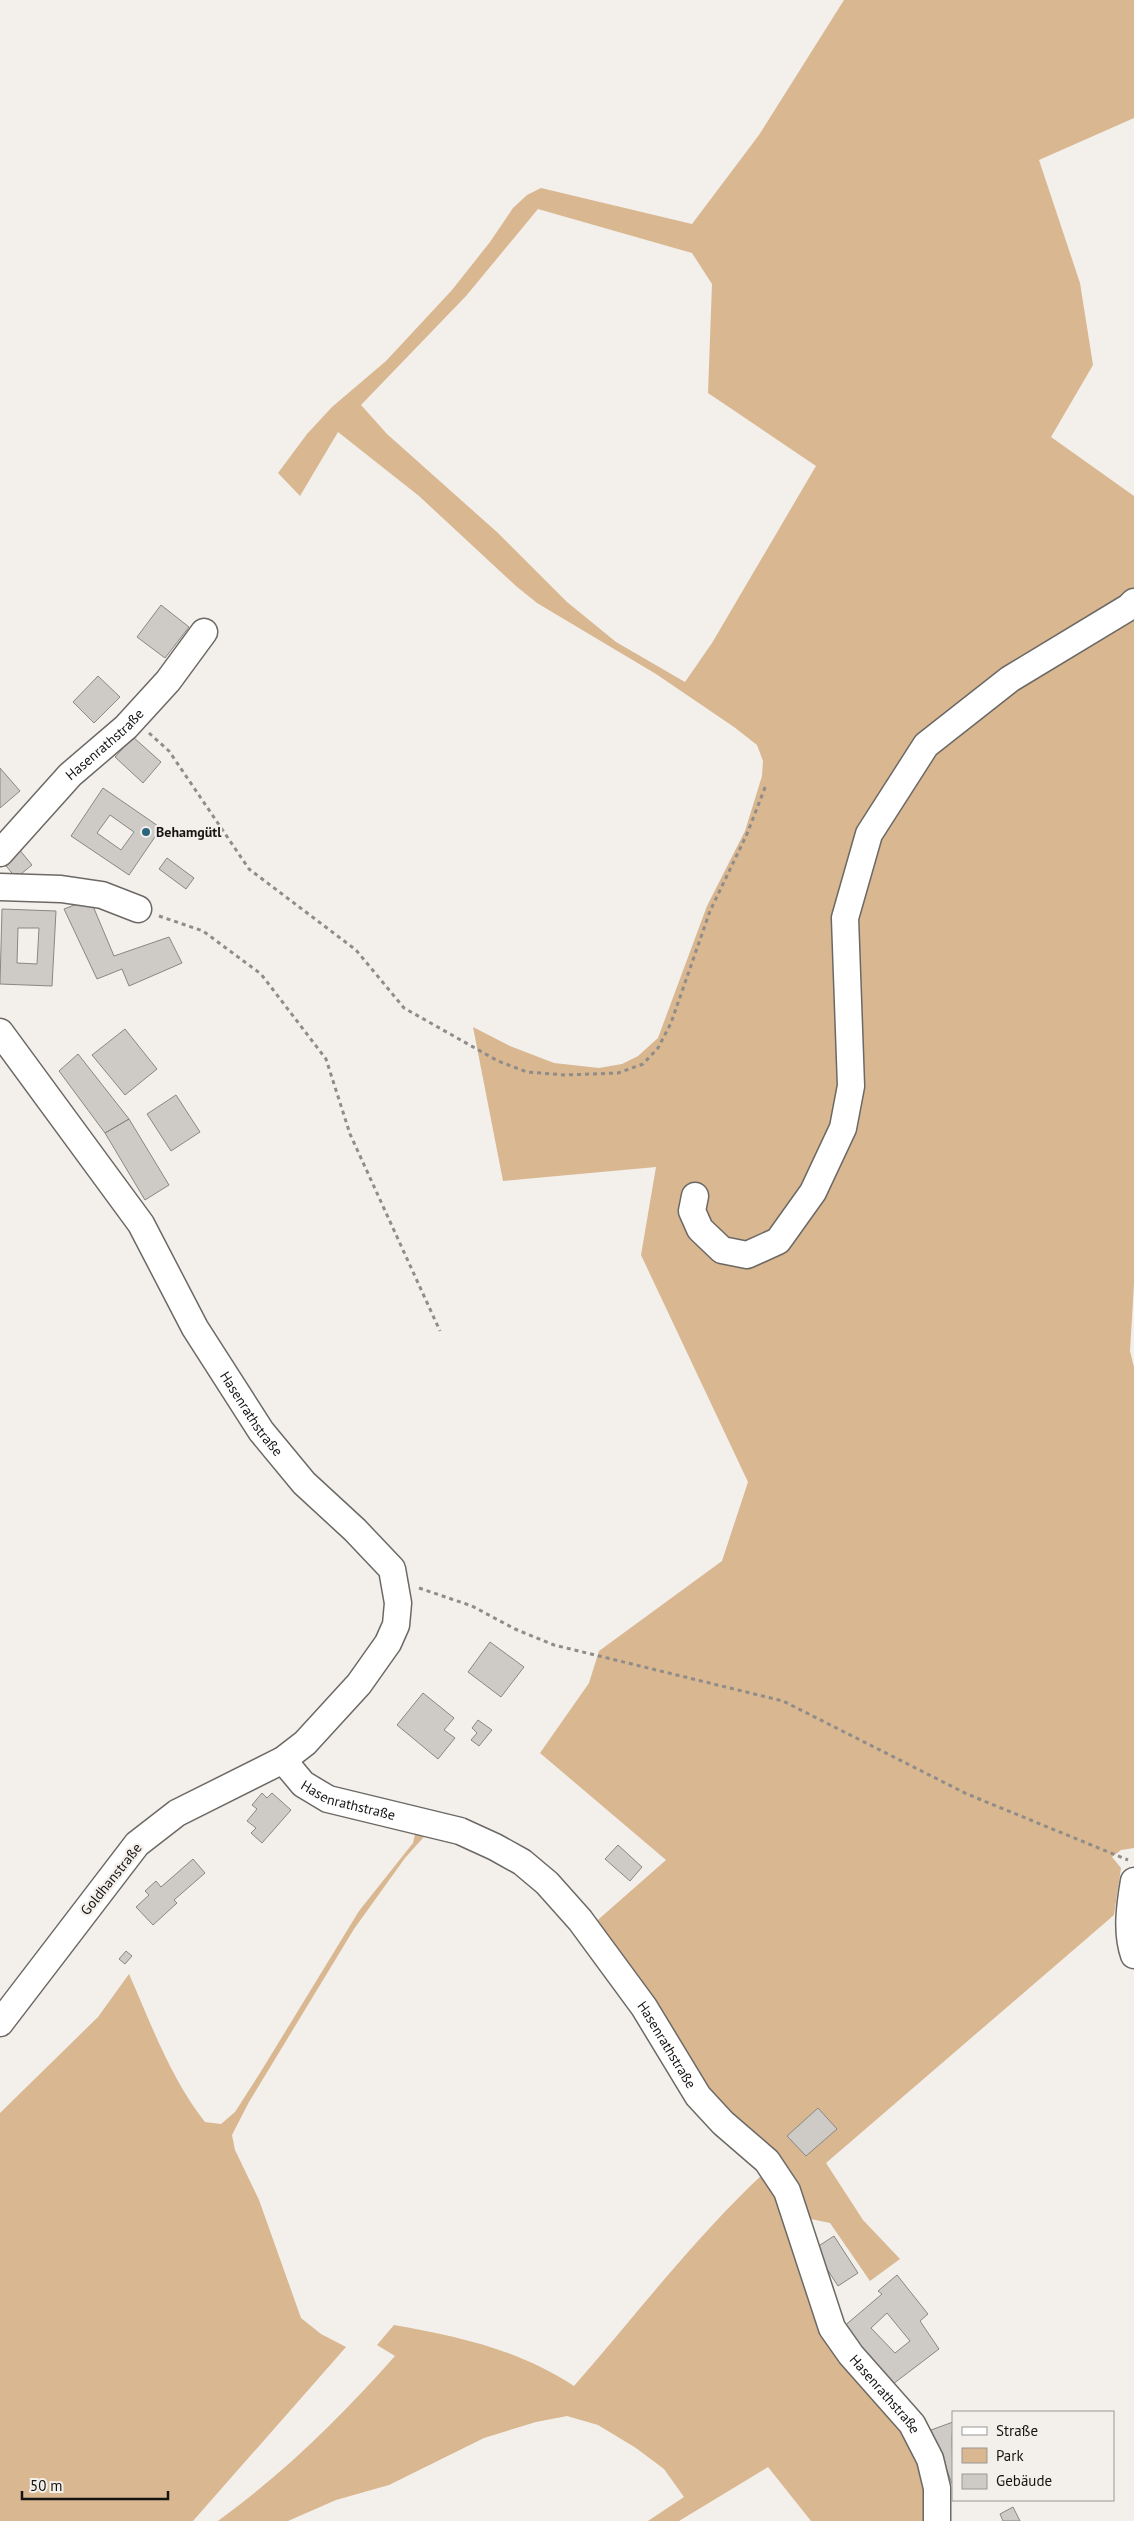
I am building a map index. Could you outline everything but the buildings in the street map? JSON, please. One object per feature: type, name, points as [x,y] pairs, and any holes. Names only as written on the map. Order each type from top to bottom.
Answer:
[{"type":"street","points":[[695,1196],[692,1211],[700,1229],[722,1250],[747,1255],[778,1241],[813,1192],[843,1128],[851,1086],[845,918],[870,834],[926,745],[1010,679],[1129,607],[1134,602]]},
{"type":"street","name":"Hasenrathstraße","points":[[0,852],[70,775],[126,727],[168,681],[204,632]]},
{"type":"street","points":[[0,887],[61,889],[102,895],[138,909]]},
{"type":"street","name":"Hasenrathstraße","points":[[0,1032],[141,1224],[195,1328],[261,1431],[304,1483],[355,1530],[392,1569]]},
{"type":"street","points":[[283,1760],[304,1743],[359,1684],[388,1643],[396,1625],[398,1603],[392,1569]]},
{"type":"street","name":"Hasenrathstraße","points":[[283,1760],[303,1784],[328,1799],[460,1831],[495,1847],[522,1862],[547,1883],[580,1920],[644,2007],[698,2096],[723,2123],[767,2161],[787,2191],[832,2328],[851,2355],[912,2424],[930,2459],[937,2488],[937,2521]]},
{"type":"street","name":"Goldhanstraße","points":[[0,2023],[137,1844],[177,1813],[283,1760]]},
{"type":"street","points":[[1134,1881],[1130,1905],[1130,1944],[1134,1955]]},
{"type":"path","points":[[126,727],[146,730],[169,751],[249,869],[356,950],[404,1008],[498,1061],[528,1072],[565,1075],[618,1072],[643,1064],[658,1048],[671,1023],[710,911],[747,834],[766,785]]},
{"type":"path","points":[[138,909],[203,931],[261,974],[326,1059],[350,1134],[440,1332]]},
{"type":"path","points":[[392,1569],[422,1591],[472,1606],[515,1629],[554,1645],[783,1701],[967,1794],[1134,1861]]},
{"type":"green space","points":[[844,0],[1134,0],[1134,118],[1039,160],[1080,283],[1093,365],[1051,437],[1134,496],[1134,1284],[1130,1351],[1134,1367],[1134,1848],[1121,1850],[1112,1857],[1121,1868],[1114,1915],[826,2163],[863,2220],[900,2259],[870,2281],[830,2223],[806,2218],[815,2295],[896,2414],[922,2463],[929,2521],[811,2521],[768,2467],[679,2521],[648,2521],[684,2497],[664,2469],[636,2448],[598,2425],[567,2416],[536,2422],[484,2438],[389,2485],[336,2500],[288,2521],[218,2521],[289,2464],[354,2401],[395,2356],[377,2345],[394,2325],[442,2334],[487,2346],[553,2373],[574,2386],[690,2249],[765,2172],[591,1926],[666,1860],[540,1753],[589,1683],[599,1651],[722,1561],[748,1482],[641,1255],[656,1167],[503,1181],[473,1027],[510,1046],[554,1063],[599,1068],[622,1064],[638,1056],[658,1038],[707,906],[745,831],[762,776],[763,761],[757,745],[734,727],[656,674],[537,603],[516,586],[419,496],[338,432],[300,496],[278,473],[307,434],[332,407],[386,361],[452,290],[490,242],[513,208],[527,195],[541,188],[692,224],[759,135]],"holes":[[[538,209],[692,253],[712,284],[708,393],[816,466],[712,643],[685,682],[616,642],[567,602],[498,533],[387,434],[361,405],[466,296]]]},
{"type":"green space","points":[[417,1826],[431,1829],[405,1858],[354,1929],[249,2102],[232,2135],[235,2150],[259,2200],[301,2318],[321,2334],[346,2347],[193,2521],[0,2521],[0,2113],[98,2017],[129,1974],[162,2051],[182,2088],[205,2122],[221,2124],[235,2112],[359,1911],[413,1843]]},
{"type":"place","name":"Behamgütl","points":[[146,832]]}]
